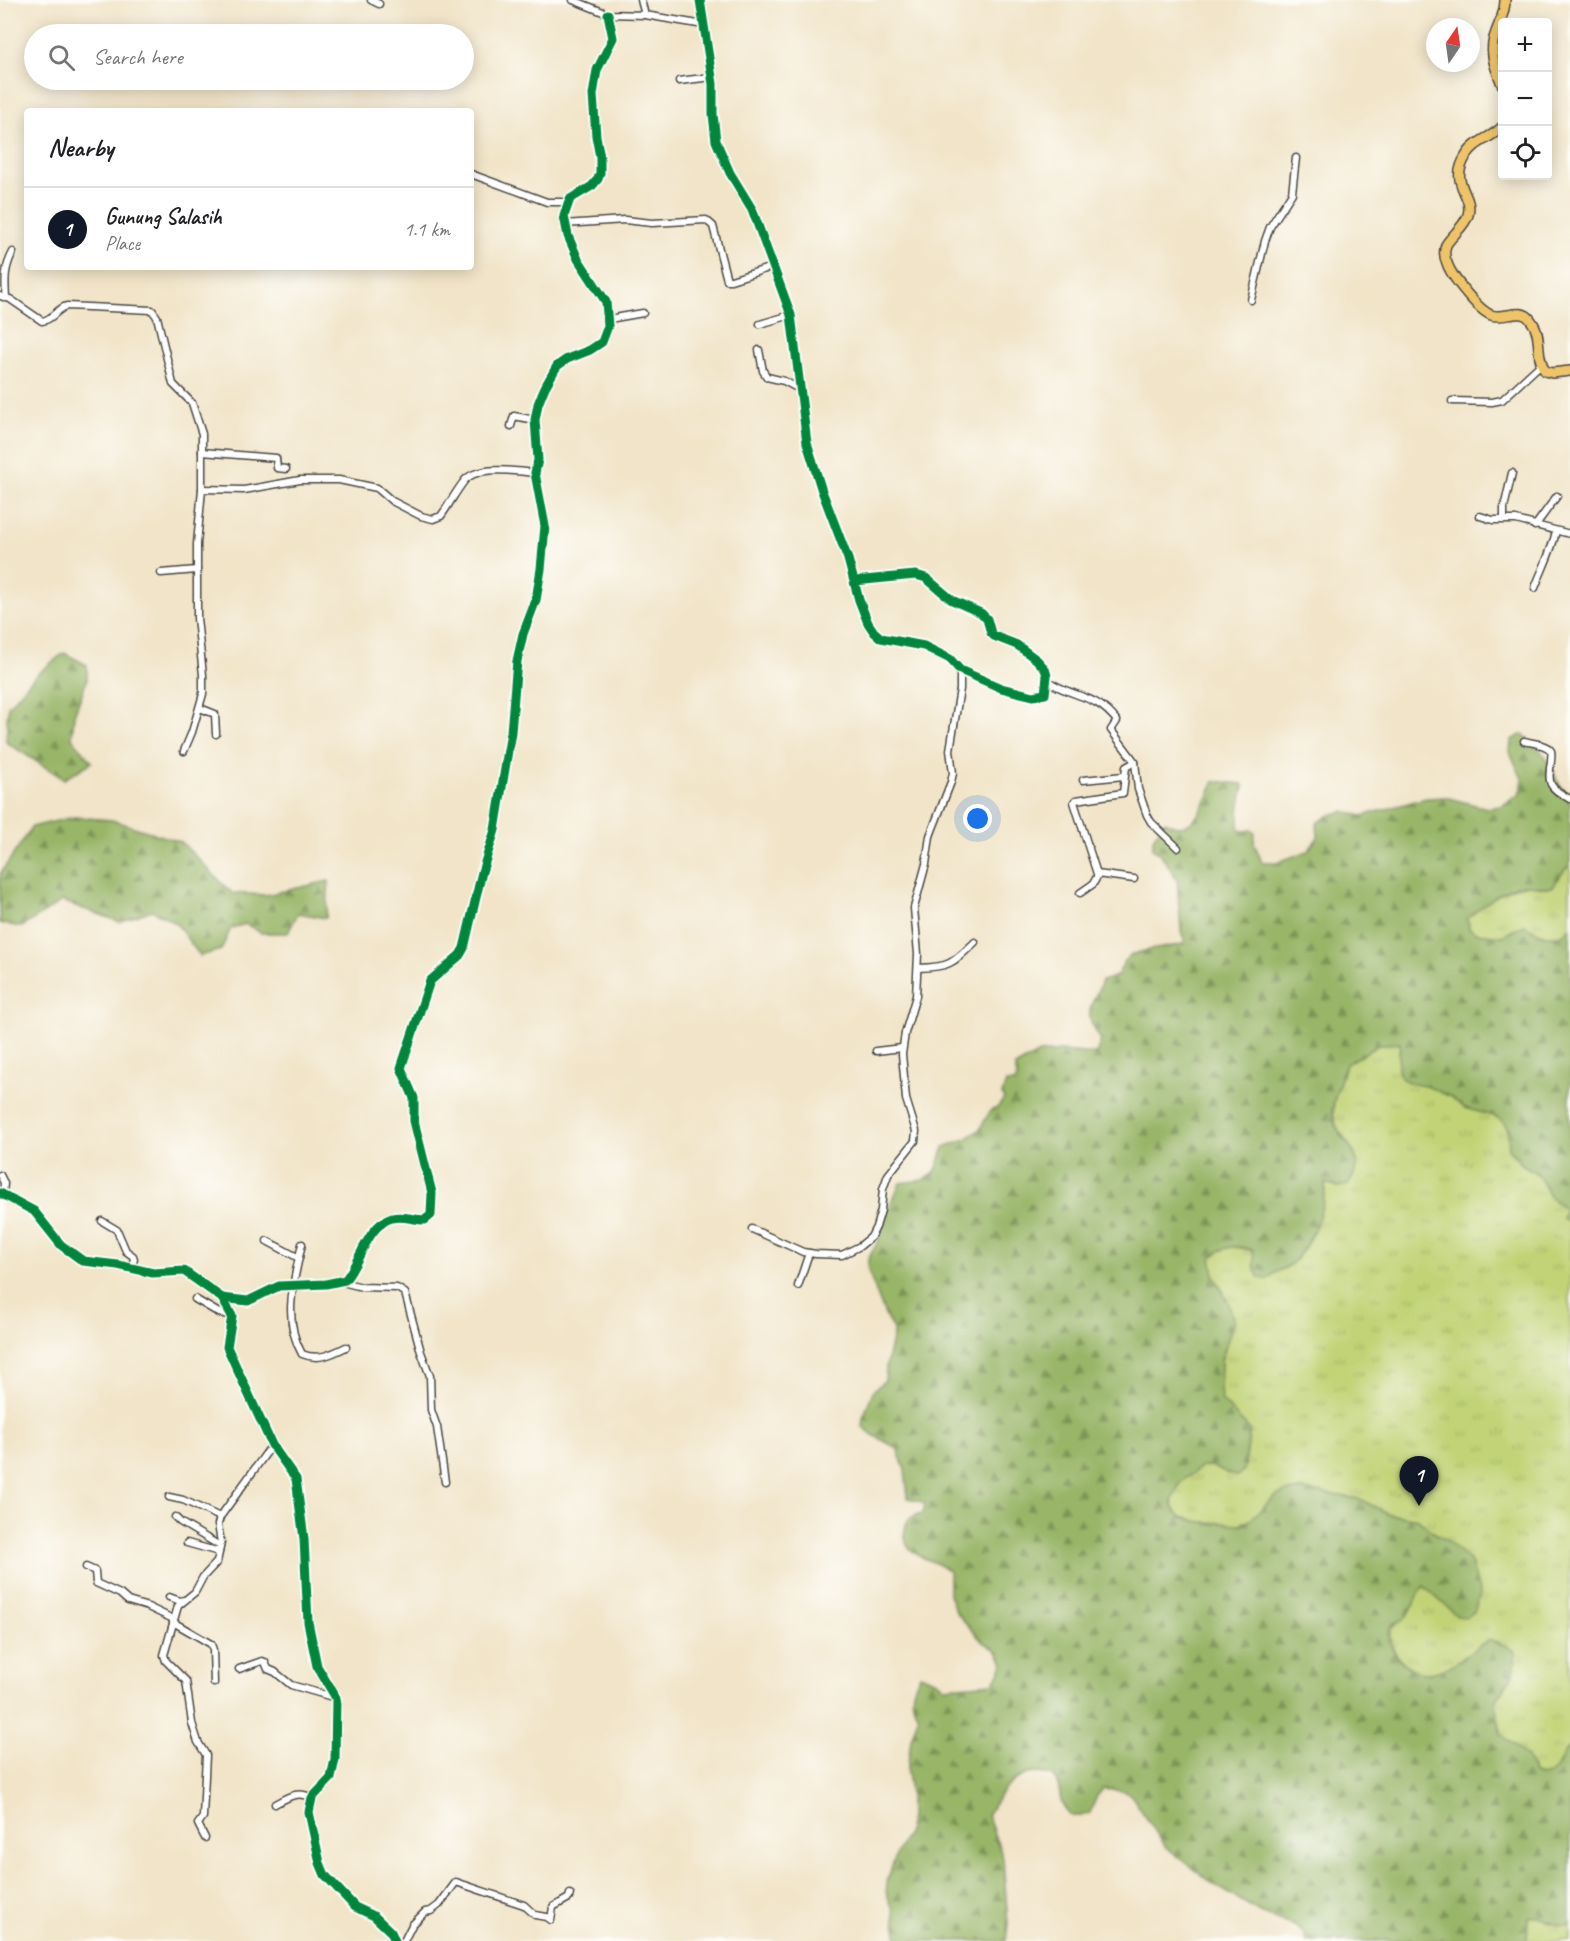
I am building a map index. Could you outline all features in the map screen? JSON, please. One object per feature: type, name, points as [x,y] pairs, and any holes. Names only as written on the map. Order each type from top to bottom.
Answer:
[{"type":"main road","points":[[1498,73],[1492,51],[1494,38],[1504,12],[1505,0]]},
{"type":"main road","points":[[1498,130],[1479,142],[1464,158],[1460,182],[1468,202],[1469,213],[1465,222],[1446,245],[1445,257],[1457,280],[1477,305],[1487,313],[1495,317],[1519,314],[1529,317],[1539,339],[1538,356],[1548,372],[1570,371]]},
{"type":"street","points":[[370,0],[380,4]]},
{"type":"street","points":[[573,0],[608,14],[645,15],[704,25]]},
{"type":"street","points":[[641,0],[645,15]]},
{"type":"street","points":[[700,0],[712,77],[713,126],[716,141],[730,173],[753,209],[791,315],[804,422],[812,460],[855,581],[865,617],[876,635],[888,640],[924,646],[950,659],[960,670],[1001,688],[1033,696],[1044,695],[1048,681],[1045,669],[1034,656],[1017,645],[994,636],[987,619],[981,613],[952,600],[926,578],[908,576],[855,581]]},
{"type":"street","points":[[341,1282],[348,1277],[367,1242],[384,1222],[397,1217],[424,1220],[431,1215],[432,1193],[415,1126],[414,1098],[401,1068],[430,981],[464,948],[482,872],[495,830],[511,732],[517,661],[523,634],[536,600],[543,553],[544,526],[535,473],[538,451],[536,420],[538,404],[553,372],[561,363],[590,350],[602,342],[606,336],[609,319],[606,302],[578,259],[564,224],[568,202],[596,183],[600,173],[592,95],[597,70],[613,38],[608,14]]},
{"type":"street","points":[[679,81],[712,77]]},
{"type":"street","points":[[1251,300],[1267,234],[1292,193],[1296,158]]},
{"type":"street","points":[[474,175],[547,202],[568,202]]},
{"type":"street","points":[[564,224],[625,220],[652,223],[706,220],[713,225],[727,280],[772,267]]},
{"type":"street","points":[[13,252],[5,271],[3,297],[42,321],[67,306],[152,310],[157,317],[174,386],[188,397],[198,416],[202,434],[202,489],[197,544],[198,635],[203,675],[200,708],[184,751]]},
{"type":"street","points":[[609,319],[643,313]]},
{"type":"street","points":[[760,324],[791,315]]},
{"type":"street","points":[[759,350],[763,371],[767,377],[784,381],[801,390]]},
{"type":"street","points":[[1452,401],[1502,400],[1541,363]]},
{"type":"street","points":[[511,426],[514,416],[536,420]]},
{"type":"street","points":[[202,452],[276,458],[278,468],[286,469]]},
{"type":"street","points":[[202,489],[237,490],[300,480],[339,480],[377,488],[399,505],[433,519],[441,516],[464,482],[471,476],[491,471],[535,473]]},
{"type":"street","points":[[1504,519],[1504,508],[1512,473]]},
{"type":"street","points":[[1535,526],[1557,496]]},
{"type":"street","points":[[1480,516],[1570,534]]},
{"type":"street","points":[[1535,588],[1543,565],[1552,549],[1556,531]]},
{"type":"street","points":[[161,573],[197,570]]},
{"type":"street","points":[[752,1229],[809,1253],[836,1256],[848,1252],[867,1241],[876,1227],[888,1175],[913,1145],[916,1138],[916,1128],[906,1099],[902,1048],[916,996],[918,968],[914,908],[925,870],[930,836],[952,778],[950,750],[960,689],[960,670]]},
{"type":"street","points":[[1048,681],[1068,693],[1098,702],[1109,711],[1116,721],[1111,730],[1135,762],[1138,789],[1147,815],[1151,822],[1178,848]]},
{"type":"street","points":[[200,708],[215,714],[216,734]]},
{"type":"street","points":[[1524,741],[1550,750],[1550,784],[1570,798]]},
{"type":"street","points":[[1080,893],[1093,885],[1098,875],[1074,802],[1123,792],[1126,767],[1135,762]]},
{"type":"street","points":[[1083,780],[1125,776]]},
{"type":"street","points":[[1098,875],[1134,879]]},
{"type":"street","points":[[918,968],[951,964],[975,942]]},
{"type":"street","points":[[876,1051],[902,1048]]},
{"type":"street","points":[[0,1175],[4,1183],[2,1194],[34,1211],[61,1245],[83,1261],[153,1273],[184,1272],[222,1298],[232,1316],[227,1347],[272,1445],[296,1479],[304,1539],[308,1622],[317,1666],[336,1698],[334,1759],[331,1778],[312,1798],[309,1812],[320,1863],[325,1875],[355,1907],[374,1916],[391,1932],[395,1941]]},
{"type":"street","points":[[102,1221],[119,1232],[126,1251],[133,1256],[131,1268]]},
{"type":"street","points":[[267,1241],[298,1258]]},
{"type":"street","points":[[302,1244],[292,1285],[290,1314],[297,1345],[302,1354],[310,1357],[325,1356],[346,1347]]},
{"type":"street","points":[[798,1286],[809,1253]]},
{"type":"street","points":[[222,1298],[248,1301],[275,1287],[341,1282],[362,1287],[397,1288],[405,1293],[430,1376],[431,1410],[437,1427],[445,1482]]},
{"type":"street","points":[[195,1299],[219,1313],[232,1316]]},
{"type":"street","points":[[205,1838],[198,1824],[203,1817],[206,1755],[198,1742],[192,1723],[186,1681],[164,1657],[178,1606],[195,1592],[217,1562],[220,1549],[218,1524],[220,1516],[272,1445]]},
{"type":"street","points":[[169,1497],[183,1500],[220,1516]]},
{"type":"street","points":[[175,1517],[220,1549]]},
{"type":"street","points":[[187,1543],[220,1549]]},
{"type":"street","points":[[86,1567],[95,1571],[96,1583],[120,1594],[128,1601],[148,1607],[173,1620],[211,1644],[214,1683]]},
{"type":"street","points":[[169,1597],[184,1600]]},
{"type":"street","points":[[239,1669],[260,1661],[265,1662],[268,1669],[291,1685],[336,1698]]},
{"type":"street","points":[[275,1804],[291,1795],[299,1794],[312,1798]]},
{"type":"street","points":[[404,1941],[415,1922],[425,1912],[440,1905],[456,1882],[524,1905],[536,1915],[551,1920],[554,1907],[568,1898],[570,1894]]},
{"type":"green space","points":[[64,653],[87,665],[87,680],[74,715],[72,738],[92,762],[64,779],[6,742],[8,706],[36,675]]},
{"type":"green space","points":[[1523,734],[1545,756],[1559,784],[1567,793],[1567,799],[1570,802],[1570,867],[1566,868],[1552,887],[1524,885],[1509,889],[1486,903],[1467,920],[1469,928],[1475,933],[1502,936],[1524,925],[1548,936],[1560,935],[1570,927],[1570,1224],[1563,1218],[1565,1209],[1551,1198],[1537,1173],[1522,1164],[1509,1149],[1508,1129],[1502,1120],[1465,1108],[1449,1096],[1402,1079],[1398,1070],[1400,1043],[1380,1044],[1346,1064],[1332,1113],[1339,1132],[1355,1155],[1355,1173],[1348,1185],[1339,1187],[1325,1183],[1320,1214],[1306,1244],[1291,1264],[1268,1279],[1259,1278],[1255,1270],[1253,1250],[1230,1247],[1211,1258],[1214,1276],[1228,1302],[1234,1321],[1221,1360],[1220,1391],[1222,1401],[1250,1430],[1244,1470],[1237,1476],[1211,1466],[1201,1467],[1180,1483],[1172,1500],[1174,1509],[1181,1517],[1200,1522],[1240,1524],[1249,1521],[1274,1497],[1283,1493],[1301,1490],[1353,1498],[1362,1500],[1387,1514],[1418,1519],[1471,1562],[1480,1595],[1474,1612],[1466,1617],[1457,1616],[1424,1586],[1409,1615],[1391,1628],[1389,1636],[1391,1645],[1395,1653],[1408,1666],[1424,1673],[1432,1673],[1448,1667],[1488,1640],[1507,1646],[1515,1652],[1515,1671],[1495,1703],[1501,1734],[1527,1757],[1533,1774],[1540,1776],[1551,1773],[1570,1747],[1570,1926],[1559,1925],[1539,1917],[1529,1917],[1528,1941],[1307,1941],[1304,1933],[1297,1927],[1263,1914],[1213,1884],[1165,1846],[1131,1795],[1123,1791],[1103,1789],[1097,1796],[1090,1813],[1071,1816],[1063,1805],[1055,1779],[1038,1773],[1021,1776],[1014,1781],[996,1800],[987,1815],[1003,1858],[1008,1924],[1006,1941],[898,1941],[893,1909],[886,1892],[897,1852],[907,1834],[910,1816],[907,1772],[911,1739],[918,1717],[912,1700],[915,1686],[920,1674],[937,1681],[944,1687],[994,1683],[1004,1663],[996,1650],[982,1641],[956,1612],[949,1594],[949,1571],[919,1556],[908,1546],[905,1530],[908,1520],[923,1513],[925,1503],[908,1498],[905,1470],[897,1448],[862,1426],[873,1391],[885,1380],[893,1335],[893,1330],[868,1271],[868,1259],[879,1240],[900,1183],[923,1180],[935,1173],[944,1147],[966,1139],[980,1129],[990,1111],[997,1108],[1004,1099],[1002,1094],[1006,1083],[1015,1083],[1017,1077],[1015,1067],[1039,1053],[1062,1051],[1096,1054],[1101,1040],[1091,1023],[1090,1011],[1102,981],[1117,976],[1125,961],[1136,953],[1185,943],[1181,931],[1177,879],[1162,856],[1153,849],[1153,838],[1165,821],[1175,826],[1184,826],[1191,822],[1203,807],[1214,781],[1242,784],[1244,787],[1239,809],[1240,831],[1251,830],[1255,833],[1254,843],[1262,862],[1278,862],[1308,851],[1318,837],[1317,823],[1330,815],[1344,811],[1362,816],[1426,798],[1445,797],[1487,808],[1501,806],[1519,795],[1523,781],[1510,752],[1511,740]]},
{"type":"green space","points":[[74,817],[112,820],[181,842],[232,893],[266,895],[329,881],[326,918],[298,913],[288,933],[261,933],[246,924],[231,928],[221,950],[200,956],[176,923],[152,910],[120,922],[62,901],[22,927],[0,923],[0,874],[32,827]]},
{"type":"green space","points":[[1570,867],[1570,927],[1566,932],[1548,936],[1524,925],[1502,936],[1475,933],[1469,928],[1467,919],[1501,893],[1524,885],[1552,887],[1566,868]]},
{"type":"green space","points":[[1400,1043],[1398,1069],[1411,1083],[1429,1087],[1449,1096],[1465,1108],[1502,1120],[1508,1129],[1509,1150],[1521,1164],[1537,1173],[1551,1198],[1565,1209],[1563,1218],[1570,1224],[1570,1747],[1555,1769],[1547,1775],[1533,1774],[1531,1765],[1501,1734],[1495,1703],[1515,1671],[1515,1652],[1498,1642],[1440,1671],[1431,1673],[1422,1673],[1412,1669],[1396,1653],[1391,1643],[1391,1633],[1396,1624],[1407,1617],[1417,1592],[1424,1586],[1444,1604],[1457,1550],[1418,1519],[1387,1514],[1362,1500],[1301,1490],[1283,1493],[1249,1521],[1240,1524],[1200,1522],[1181,1517],[1174,1509],[1172,1500],[1180,1483],[1201,1467],[1244,1470],[1250,1430],[1222,1401],[1220,1391],[1221,1360],[1225,1350],[1224,1293],[1214,1276],[1211,1258],[1226,1248],[1241,1248],[1253,1251],[1255,1270],[1274,1272],[1285,1268],[1295,1260],[1304,1249],[1317,1222],[1325,1183],[1339,1187],[1356,1158],[1338,1129],[1334,1113],[1335,1096],[1346,1064],[1380,1044]]},
{"type":"green space","points":[[1538,1915],[1547,1921],[1570,1926],[1570,1941],[1528,1941],[1529,1917]]},
{"type":"cycle path","points":[[700,0],[713,84],[716,141],[730,173],[752,209],[791,315],[807,443],[868,623],[881,638],[924,646],[950,659],[960,670],[1001,688],[1033,696],[1045,694],[1047,676],[1045,669],[1037,660],[1017,645],[994,636],[987,619],[981,613],[952,600],[926,578],[916,575],[855,581]]},
{"type":"cycle path","points":[[222,1298],[248,1301],[279,1286],[326,1284],[345,1280],[370,1236],[383,1222],[396,1217],[425,1220],[431,1215],[432,1193],[414,1121],[414,1098],[401,1068],[430,981],[460,955],[464,948],[482,872],[495,830],[511,732],[517,661],[523,634],[536,600],[541,569],[545,526],[535,473],[538,460],[535,420],[538,404],[557,366],[602,342],[608,326],[606,302],[578,259],[568,236],[564,216],[570,199],[592,186],[600,173],[593,95],[597,70],[613,38],[608,14]]},
{"type":"cycle path","points":[[0,1193],[34,1211],[61,1245],[83,1261],[118,1265],[153,1273],[184,1271],[222,1298],[232,1316],[227,1347],[272,1445],[296,1479],[304,1539],[308,1622],[317,1666],[336,1698],[335,1759],[331,1778],[312,1798],[309,1812],[320,1863],[325,1875],[355,1907],[374,1916],[391,1932],[395,1941]]},
{"type":"place","name":"Gunung Salasih","points":[[1419,1506]]}]
